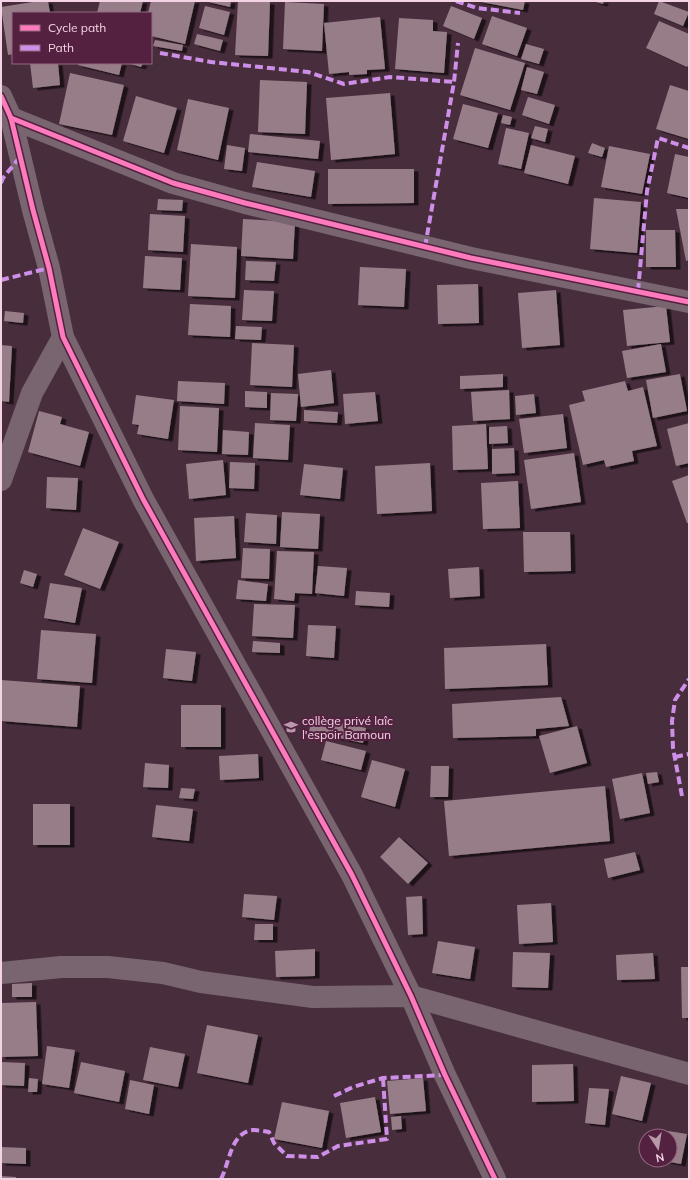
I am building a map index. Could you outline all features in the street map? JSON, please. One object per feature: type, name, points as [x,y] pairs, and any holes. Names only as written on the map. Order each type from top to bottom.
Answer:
[{"type":"street","points":[[1,96],[11,118],[33,210],[49,268],[63,337],[143,499],[352,875],[495,1179]]},
{"type":"street","points":[[11,118],[174,183],[245,203],[471,258],[689,302]]},
{"type":"street","points":[[1,480],[32,393],[63,337]]},
{"type":"street","points":[[1,973],[61,967],[108,968],[163,973],[201,982],[313,997],[410,996],[689,1074]]},
{"type":"building","points":[[48,1],[50,12],[12,12],[12,54],[8,55],[1,7]]},
{"type":"building","points":[[100,1],[143,1],[140,12],[97,12]]},
{"type":"building","points":[[151,1],[195,1],[185,44],[152,36],[152,12],[148,12]]},
{"type":"building","points":[[204,1],[231,1],[230,7]]},
{"type":"building","points":[[238,1],[270,2],[268,56],[235,55]]},
{"type":"building","points":[[476,1],[525,1],[523,10]]},
{"type":"building","points":[[592,1],[604,1],[603,4]]},
{"type":"building","points":[[659,1],[689,12],[683,26],[654,14]]},
{"type":"building","points":[[285,2],[324,4],[322,51],[283,49]]},
{"type":"building","points":[[205,6],[230,12],[224,35],[199,28]]},
{"type":"building","points":[[451,6],[482,18],[474,39],[443,26]]},
{"type":"building","points":[[492,16],[527,28],[517,56],[482,44]]},
{"type":"building","points":[[380,17],[385,69],[367,70],[367,74],[349,75],[349,72],[329,74],[324,23]]},
{"type":"building","points":[[399,18],[433,20],[433,31],[447,32],[444,73],[395,69]]},
{"type":"building","points":[[659,21],[689,34],[689,64],[687,67],[646,48]]},
{"type":"building","points":[[197,34],[223,40],[220,51],[194,44]]},
{"type":"building","points":[[155,40],[183,45],[182,51],[153,46]]},
{"type":"building","points":[[526,44],[544,49],[539,64],[521,59]]},
{"type":"building","points":[[475,48],[525,63],[510,110],[460,95]]},
{"type":"building","points":[[30,64],[58,64],[60,85],[33,88]]},
{"type":"building","points":[[78,64],[122,64],[119,75]]},
{"type":"building","points":[[130,64],[142,64],[141,67]]},
{"type":"building","points":[[527,67],[544,72],[537,94],[521,90]]},
{"type":"building","points":[[70,73],[124,85],[112,135],[59,124]]},
{"type":"building","points":[[260,80],[307,82],[305,134],[258,132]]},
{"type":"building","points":[[670,85],[689,91],[689,139],[656,129]]},
{"type":"building","points":[[390,93],[395,154],[331,160],[326,98]]},
{"type":"building","points":[[136,96],[177,108],[164,153],[123,141]]},
{"type":"building","points":[[528,97],[555,105],[549,124],[522,115]]},
{"type":"building","points":[[188,99],[229,108],[218,160],[177,150]]},
{"type":"building","points":[[463,104],[498,113],[488,148],[453,139]]},
{"type":"building","points":[[503,115],[512,117],[510,125],[501,123]]},
{"type":"building","points":[[535,126],[548,129],[545,142],[531,138]]},
{"type":"building","points":[[506,128],[529,133],[521,169],[498,164]]},
{"type":"building","points":[[250,134],[320,141],[318,159],[248,152]]},
{"type":"building","points":[[592,143],[605,148],[602,157],[588,153]]},
{"type":"building","points":[[227,145],[245,148],[242,171],[224,169]]},
{"type":"building","points":[[531,145],[575,156],[568,184],[524,173]]},
{"type":"building","points":[[609,146],[650,154],[642,194],[601,187]]},
{"type":"building","points":[[675,154],[689,157],[689,198],[667,193]]},
{"type":"building","points":[[257,162],[315,171],[311,197],[252,187]]},
{"type":"building","points":[[328,169],[414,169],[414,203],[328,204]]},
{"type":"building","points":[[594,198],[641,202],[637,253],[590,249]]},
{"type":"building","points":[[158,199],[183,200],[182,211],[157,210]]},
{"type":"building","points":[[676,209],[689,209],[689,260],[686,261]]},
{"type":"building","points":[[150,214],[185,216],[183,252],[148,250]]},
{"type":"building","points":[[243,219],[295,222],[293,259],[241,256]]},
{"type":"building","points":[[646,230],[675,230],[676,267],[646,267]]},
{"type":"building","points":[[191,244],[237,247],[235,298],[188,296]]},
{"type":"building","points":[[145,256],[182,258],[180,290],[143,288]]},
{"type":"building","points":[[246,261],[276,262],[274,281],[245,280]]},
{"type":"building","points":[[360,267],[406,269],[404,307],[358,305]]},
{"type":"building","points":[[478,284],[479,323],[438,324],[437,285]]},
{"type":"building","points":[[244,290],[274,291],[272,321],[242,320]]},
{"type":"building","points":[[556,290],[560,345],[522,348],[518,293]]},
{"type":"building","points":[[190,304],[231,306],[230,337],[188,335]]},
{"type":"building","points":[[666,306],[670,342],[627,346],[623,310]]},
{"type":"building","points":[[5,311],[24,313],[23,323],[4,321]]},
{"type":"building","points":[[236,326],[262,327],[261,340],[235,339]]},
{"type":"building","points":[[252,343],[294,345],[292,387],[250,385]]},
{"type":"building","points":[[661,344],[666,372],[627,378],[622,351]]},
{"type":"building","points":[[1,345],[12,346],[9,402],[1,401]]},
{"type":"building","points":[[331,370],[334,403],[301,407],[298,374]]},
{"type":"building","points":[[503,374],[503,387],[460,389],[460,376]]},
{"type":"building","points":[[680,374],[687,411],[653,418],[646,380]]},
{"type":"building","points":[[178,381],[225,383],[224,404],[177,401]]},
{"type":"building","points":[[625,381],[628,391],[643,387],[657,446],[632,451],[634,461],[606,467],[604,460],[583,465],[569,405],[585,401],[582,391]]},
{"type":"building","points":[[509,390],[510,419],[473,421],[471,392]]},
{"type":"building","points":[[245,391],[267,392],[267,408],[245,407]]},
{"type":"building","points":[[375,392],[378,421],[345,424],[343,394]]},
{"type":"building","points":[[271,393],[298,394],[296,421],[270,420]]},
{"type":"building","points":[[534,394],[536,413],[516,415],[515,396]]},
{"type":"building","points":[[136,395],[174,400],[168,439],[137,434],[139,425],[132,424]]},
{"type":"building","points":[[180,406],[219,408],[217,452],[178,450]]},
{"type":"building","points":[[304,410],[338,412],[337,423],[304,421]]},
{"type":"building","points":[[39,411],[62,417],[60,424],[89,432],[80,466],[28,452]]},
{"type":"building","points":[[563,414],[567,448],[524,453],[519,419]]},
{"type":"building","points":[[255,423],[290,425],[288,460],[253,458]]},
{"type":"building","points":[[689,423],[689,463],[676,466],[667,429]]},
{"type":"building","points":[[486,424],[488,469],[453,470],[452,426]]},
{"type":"building","points":[[507,426],[508,443],[489,444],[489,427]]},
{"type":"building","points":[[223,430],[249,432],[248,455],[222,454]]},
{"type":"building","points":[[514,448],[515,473],[492,474],[492,449]]},
{"type":"building","points":[[574,453],[581,502],[531,509],[524,460]]},
{"type":"building","points":[[223,460],[226,495],[189,499],[186,464]]},
{"type":"building","points":[[230,462],[255,463],[254,489],[229,488]]},
{"type":"building","points":[[430,463],[432,511],[377,514],[375,466]]},
{"type":"building","points":[[304,464],[343,468],[340,499],[300,495]]},
{"type":"building","points":[[689,475],[689,523],[687,523],[672,481]]},
{"type":"building","points":[[47,477],[78,478],[76,510],[46,508]]},
{"type":"building","points":[[518,481],[520,528],[483,529],[481,483]]},
{"type":"building","points":[[282,512],[320,514],[318,549],[280,547]]},
{"type":"building","points":[[246,513],[277,515],[276,544],[244,542]]},
{"type":"building","points":[[234,516],[236,558],[196,561],[194,518]]},
{"type":"building","points":[[83,528],[119,542],[100,589],[64,575]]},
{"type":"building","points":[[523,532],[570,532],[571,571],[524,572]]},
{"type":"building","points":[[243,548],[270,549],[269,579],[241,578]]},
{"type":"building","points":[[277,551],[314,552],[312,594],[295,593],[294,601],[274,599]]},
{"type":"building","points":[[318,566],[347,568],[344,596],[315,593]]},
{"type":"building","points":[[479,567],[480,596],[450,598],[448,569]]},
{"type":"building","points":[[24,570],[37,574],[33,587],[20,583]]},
{"type":"building","points":[[238,580],[268,584],[266,601],[236,599]]},
{"type":"building","points":[[50,583],[82,588],[75,623],[44,618]]},
{"type":"building","points":[[356,591],[390,593],[389,607],[355,605]]},
{"type":"building","points":[[254,604],[295,605],[293,638],[252,636]]},
{"type":"building","points":[[308,625],[336,626],[334,658],[306,656]]},
{"type":"building","points":[[41,630],[96,634],[92,683],[37,679]]},
{"type":"building","points":[[253,641],[280,643],[280,653],[252,652]]},
{"type":"building","points":[[546,644],[548,685],[445,689],[444,648]]},
{"type":"building","points":[[166,649],[196,652],[192,681],[163,678]]},
{"type":"building","points":[[1,680],[80,686],[77,727],[1,721]]},
{"type":"building","points":[[561,697],[569,726],[536,729],[536,736],[453,738],[452,704]]},
{"type":"building","points":[[181,705],[221,705],[221,747],[181,747]]},
{"type":"building","points":[[312,717],[366,728],[363,743],[309,732]]},
{"type":"building","points":[[577,726],[587,763],[550,773],[539,736]]},
{"type":"building","points":[[326,741],[366,751],[361,770],[321,760]]},
{"type":"building","points":[[258,754],[259,778],[220,780],[219,756]]},
{"type":"building","points":[[372,760],[405,769],[395,807],[361,797]]},
{"type":"building","points":[[145,763],[169,765],[168,788],[143,787]]},
{"type":"building","points":[[431,766],[449,766],[448,797],[430,797]]},
{"type":"building","points":[[657,772],[659,782],[648,784],[646,773]]},
{"type":"building","points":[[642,773],[650,813],[620,819],[612,779]]},
{"type":"building","points":[[605,786],[610,841],[449,856],[444,801]]},
{"type":"building","points":[[181,788],[195,789],[193,799],[179,798]]},
{"type":"building","points":[[33,804],[70,804],[70,845],[33,845]]},
{"type":"building","points":[[156,805],[193,809],[189,841],[152,837]]},
{"type":"building","points":[[399,837],[428,863],[408,884],[380,857]]},
{"type":"building","points":[[635,852],[640,870],[608,878],[604,859]]},
{"type":"building","points":[[244,894],[277,896],[274,920],[242,917]]},
{"type":"building","points":[[422,896],[423,934],[408,935],[406,897]]},
{"type":"building","points":[[551,903],[553,942],[519,944],[517,905]]},
{"type":"building","points":[[255,924],[273,924],[273,940],[254,940]]},
{"type":"building","points":[[438,941],[475,947],[470,979],[432,973]]},
{"type":"building","points":[[315,949],[315,976],[276,977],[275,951]]},
{"type":"building","points":[[513,952],[550,953],[548,988],[512,987]]},
{"type":"building","points":[[653,953],[655,979],[617,980],[616,955]]},
{"type":"building","points":[[681,967],[689,967],[689,1018],[682,1018]]},
{"type":"building","points":[[32,983],[32,997],[12,997],[12,984]]},
{"type":"building","points":[[36,1002],[38,1056],[1,1057],[1,1003]]},
{"type":"building","points":[[207,1025],[258,1035],[248,1083],[197,1073]]},
{"type":"building","points":[[47,1046],[75,1050],[69,1088],[42,1084]]},
{"type":"building","points":[[150,1047],[185,1054],[178,1087],[143,1080]]},
{"type":"building","points":[[1,1062],[25,1063],[24,1086],[1,1085]]},
{"type":"building","points":[[81,1062],[125,1071],[119,1102],[74,1093]]},
{"type":"building","points":[[573,1064],[574,1101],[532,1102],[532,1065]]},
{"type":"building","points":[[621,1076],[651,1083],[642,1121],[612,1114]]},
{"type":"building","points":[[29,1078],[38,1079],[37,1092],[28,1092]]},
{"type":"building","points":[[423,1078],[426,1111],[390,1114],[387,1081]]},
{"type":"building","points":[[130,1080],[154,1085],[149,1114],[125,1109]]},
{"type":"building","points":[[589,1088],[609,1089],[605,1125],[585,1123]]},
{"type":"building","points":[[375,1097],[381,1132],[346,1138],[340,1103]]},
{"type":"building","points":[[282,1102],[329,1111],[322,1148],[274,1139]]},
{"type":"building","points":[[401,1116],[402,1129],[392,1130],[391,1117]]},
{"type":"building","points":[[678,1133],[687,1134],[681,1164],[678,1163]]},
{"type":"building","points":[[1,1147],[26,1148],[26,1164],[1,1163]]},
{"type":"building","points":[[1,1176],[16,1177],[16,1179],[1,1179]]},
{"type":"marked path","points":[[456,1],[477,8],[520,13]]},
{"type":"marked path","points":[[425,247],[454,82],[458,43]]},
{"type":"marked path","points":[[160,53],[211,62],[308,72],[344,84],[390,77],[454,82]]},
{"type":"marked path","points":[[638,291],[647,191],[658,138],[689,148]]},
{"type":"marked path","points":[[1,183],[3,178],[20,157]]},
{"type":"marked path","points":[[1,280],[49,268]]},
{"type":"marked path","points":[[682,796],[673,748],[672,721],[675,700],[689,679]]},
{"type":"marked path","points":[[675,757],[689,754]]},
{"type":"marked path","points":[[334,1096],[353,1087],[383,1078],[445,1075]]},
{"type":"marked path","points":[[221,1179],[235,1142],[245,1132],[253,1130],[269,1132],[274,1143],[287,1156],[318,1157],[338,1146],[387,1139],[383,1078]]},
{"type":"cycle path","points":[[1,96],[11,118],[33,210],[49,268],[63,337],[143,499],[352,875],[411,996],[445,1075],[495,1179]]},
{"type":"cycle path","points":[[11,118],[173,183],[245,203],[471,258],[689,302]]},
{"type":"place","name":"collège privé laîc l'espoir Bamoun","points":[[291,727]]}]
